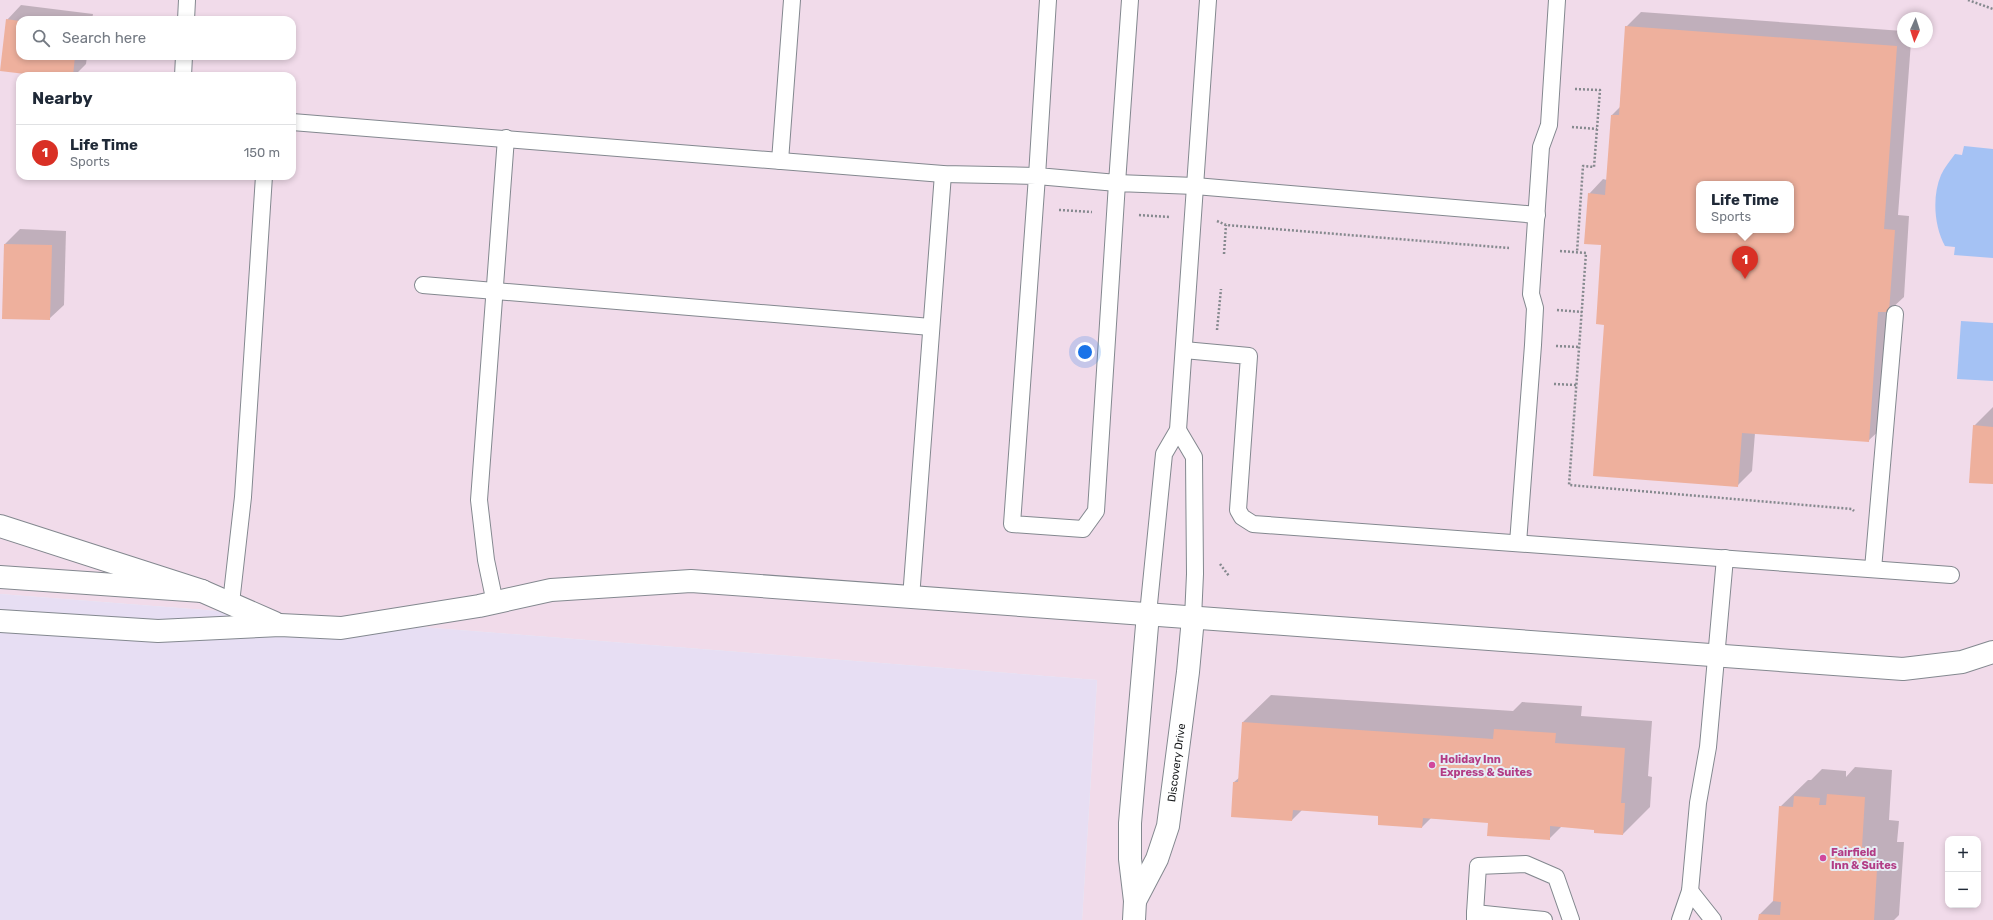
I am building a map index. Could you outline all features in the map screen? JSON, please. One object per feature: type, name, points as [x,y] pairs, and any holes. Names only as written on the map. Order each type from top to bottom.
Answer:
[{"type":"street","points":[[0,526],[202,591],[280,625]]},
{"type":"street","points":[[0,577],[202,591]]},
{"type":"street","points":[[0,621],[158,631],[280,625],[341,628],[495,603],[551,590],[691,581],[1902,669],[1962,662],[1993,652]]},
{"type":"street","name":"Discovery Drive","points":[[1135,910],[1130,859],[1130,823],[1148,614]]},
{"type":"street","name":"Discovery Drive","points":[[1135,910],[1157,859],[1168,826],[1188,672],[1193,618]]},
{"type":"lane","points":[[186,16],[187,0]]},
{"type":"lane","points":[[780,161],[792,0]]},
{"type":"lane","points":[[1048,0],[1012,524],[1083,529],[1096,511],[1130,0]]},
{"type":"lane","points":[[1148,614],[1164,454],[1178,430],[1208,0]]},
{"type":"lane","points":[[1518,543],[1533,345],[1535,308],[1531,294],[1541,147],[1549,125],[1558,0]]},
{"type":"lane","points":[[183,72],[184,60]]},
{"type":"lane","points":[[296,122],[943,174],[1037,176],[1117,183],[1195,186],[1537,215]]},
{"type":"lane","points":[[495,603],[486,560],[479,500],[506,138]]},
{"type":"lane","points":[[912,598],[943,174]]},
{"type":"lane","points":[[231,603],[243,497],[264,180]]},
{"type":"lane","points":[[423,285],[932,328]]},
{"type":"lane","points":[[1873,569],[1895,314]]},
{"type":"lane","points":[[1184,350],[1249,356],[1238,510],[1242,517],[1253,524],[1951,575]]},
{"type":"lane","points":[[1178,430],[1194,457],[1195,574],[1193,618]]},
{"type":"lane","points":[[1680,920],[1690,890],[1698,803],[1708,747],[1725,558]]},
{"type":"lane","points":[[1544,920],[1475,917],[1478,866],[1526,864],[1556,878],[1571,920]]},
{"type":"lane","points":[[1690,890],[1713,920]]},
{"type":"path","points":[[1968,0],[1993,9]]},
{"type":"path","points":[[1577,252],[1583,166],[1594,167],[1600,90]]},
{"type":"path","points":[[1052,209],[1098,212]]},
{"type":"path","points":[[1132,215],[1173,218]]},
{"type":"path","points":[[1216,221],[1226,225],[1509,248]]},
{"type":"path","points":[[1224,254],[1226,225]]},
{"type":"path","points":[[1560,251],[1586,253],[1568,485],[1852,509],[1876,532]]},
{"type":"path","points":[[1217,334],[1221,289]]},
{"type":"shaded area","points":[[0,0],[1993,0],[1993,920],[1082,920],[1097,680],[0,594]]},
{"type":"shaded area","points":[[0,594],[1097,680],[1082,920],[0,920]]},
{"type":"water","points":[[1964,146],[1993,149],[1993,258],[1954,255],[1955,247],[1945,246],[1938,229],[1935,201],[1938,183],[1941,175],[1955,154],[1962,155]]},
{"type":"water","points":[[1961,321],[1993,323],[1993,381],[1957,379]]},
{"type":"building","points":[[6,19],[16,20],[16,60],[75,60],[73,72],[16,73],[0,71]]},
{"type":"building","points":[[1625,26],[1897,46],[1884,229],[1895,230],[1889,312],[1878,312],[1869,442],[1742,433],[1738,487],[1593,476],[1604,325],[1596,324],[1601,245],[1584,244],[1588,193],[1605,195],[1611,115],[1619,115]]},
{"type":"building","points":[[4,244],[52,245],[50,320],[2,319]]},
{"type":"building","points":[[1973,425],[1993,427],[1993,484],[1969,483]]},
{"type":"building","name":"Holiday Inn Express & Suites","points":[[1242,722],[1493,739],[1494,729],[1556,733],[1555,743],[1625,748],[1621,803],[1625,803],[1623,835],[1594,833],[1594,830],[1550,826],[1550,840],[1487,836],[1488,823],[1423,818],[1422,828],[1378,825],[1378,816],[1293,810],[1292,821],[1231,817],[1233,782],[1238,782]]},
{"type":"building","name":"Fairfield Inn & Suites","points":[[1827,794],[1865,797],[1862,847],[1872,848],[1870,869],[1877,869],[1874,920],[1758,920],[1759,914],[1780,915],[1781,902],[1773,901],[1779,806],[1793,807],[1794,796],[1820,798],[1819,805],[1826,805]]},
{"type":"place","name":"Life Time","points":[[1745,279]]},
{"type":"place","name":"Holiday Inn Express & Suites","points":[[1432,765]]},
{"type":"place","name":"Fairfield Inn & Suites","points":[[1823,858]]}]
